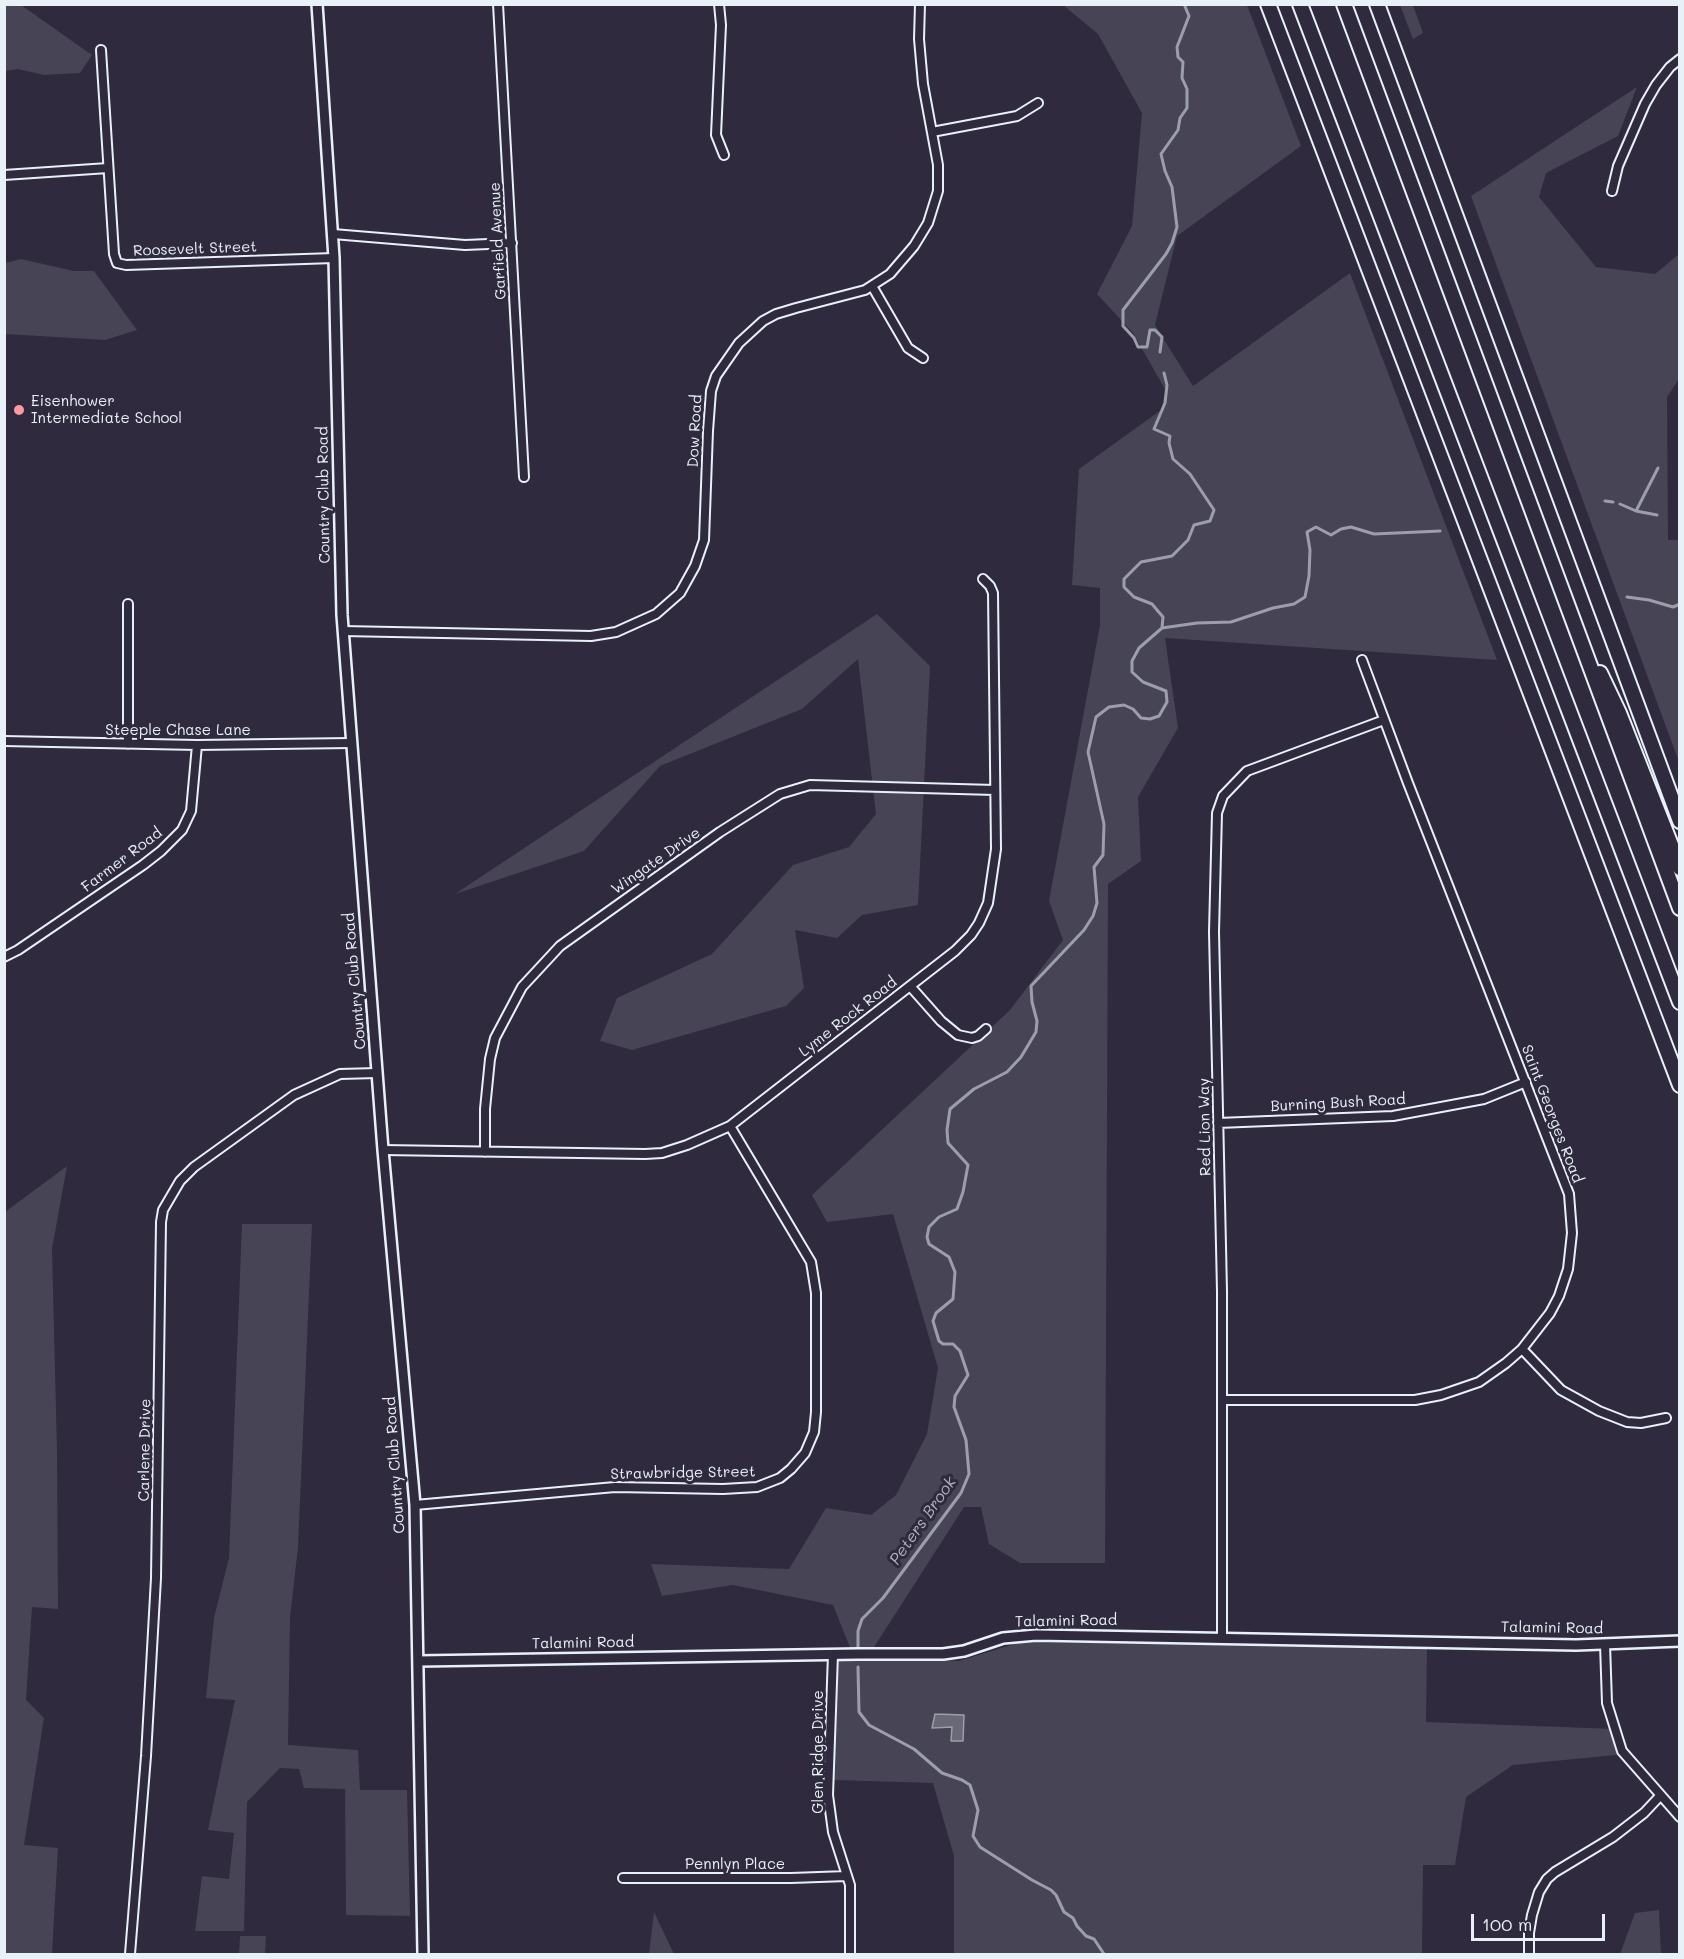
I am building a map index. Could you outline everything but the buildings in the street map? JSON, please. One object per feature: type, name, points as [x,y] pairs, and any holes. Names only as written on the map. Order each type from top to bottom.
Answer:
[{"type":"highway","points":[[1268,4],[1680,1085]]},
{"type":"highway","points":[[1300,4],[1680,1002]]},
{"type":"highway","points":[[1344,4],[1680,908]]},
{"type":"highway","points":[[1377,4],[1680,821]]},
{"type":"highway","points":[[1565,599],[1619,713],[1680,868]]},
{"type":"street","name":"Country Club Road","points":[[317,4],[334,258],[343,631],[383,1150],[415,1505],[423,1954]]},
{"type":"street","name":"Garfield Avenue","points":[[498,4],[524,477]]},
{"type":"street","points":[[719,4],[721,26],[716,135],[724,155]]},
{"type":"street","name":"Dow Road","points":[[343,631],[591,636],[616,632],[656,614],[680,593],[689,580],[704,540],[708,431],[711,391],[716,376],[739,343],[763,321],[776,314],[865,290],[890,274],[914,246],[933,212],[938,191],[938,165],[923,84],[919,39],[920,4]]},
{"type":"street","points":[[4,175],[108,168],[101,50]]},
{"type":"street","points":[[1612,191],[1618,166],[1646,104],[1656,85],[1670,67],[1680,59]]},
{"type":"street","points":[[932,132],[1017,116],[1038,103]]},
{"type":"street","name":"Roosevelt Street","points":[[108,168],[114,254],[117,262],[126,265],[334,258]]},
{"type":"street","points":[[333,234],[465,245],[512,243]]},
{"type":"street","points":[[872,286],[908,348],[923,358]]},
{"type":"street","name":"Lyme Rock Road","points":[[383,1150],[645,1154],[687,1145],[730,1126],[955,951],[971,935],[988,903],[996,849],[993,593],[990,586],[982,579]]},
{"type":"street","points":[[128,604],[128,744]]},
{"type":"street","name":"Saint Georges Road","points":[[1222,1400],[1415,1400],[1442,1395],[1479,1382],[1522,1349],[1550,1313],[1559,1296],[1568,1269],[1572,1233],[1569,1194],[1362,660]]},
{"type":"street","name":"Red Lion Way","points":[[1222,1638],[1222,1291],[1214,920],[1217,813],[1223,796],[1247,771],[1384,720]]},
{"type":"street","name":"Steeple Chase Lane","points":[[4,741],[197,745],[351,743]]},
{"type":"street","name":"Farmer Road","points":[[4,957],[18,950],[143,865],[182,830],[191,811],[197,745]]},
{"type":"street","name":"Wingate Drive","points":[[485,1152],[486,1082],[495,1038],[522,987],[560,945],[682,859],[780,794],[810,785],[996,790]]},
{"type":"street","points":[[910,986],[941,1021],[958,1035],[972,1038],[986,1029]]},
{"type":"street","name":"Carlene Drive","points":[[130,1954],[145,1767],[156,1578],[163,1210],[180,1181],[194,1167],[294,1095],[340,1074],[377,1072]]},
{"type":"street","name":"Burning Bush Road","points":[[1218,1123],[1400,1115],[1484,1100],[1526,1082]]},
{"type":"street","name":"Strawbridge Street","points":[[415,1505],[615,1487],[723,1489],[757,1487],[780,1479],[805,1453],[814,1432],[816,1412],[816,1293],[811,1262],[730,1126]]},
{"type":"street","points":[[1522,1349],[1561,1390],[1599,1412],[1627,1422],[1641,1423],[1666,1418]]},
{"type":"street","name":"Talamini Road","points":[[419,1661],[943,1654],[964,1651],[1003,1638],[1036,1635],[1605,1644],[1680,1641]]},
{"type":"street","points":[[1605,1644],[1605,1685],[1611,1720],[1622,1751],[1680,1817]]},
{"type":"street","name":"Glen Ridge Drive","points":[[833,1654],[828,1795],[833,1832],[850,1886],[850,1954]]},
{"type":"street","points":[[1529,1954],[1532,1915],[1539,1892],[1548,1879],[1555,1872],[1613,1837],[1644,1813],[1660,1796]]},
{"type":"street","name":"Pennlyn Place","points":[[623,1878],[847,1876]]},
{"type":"shaded area","points":[[4,5],[21,5],[92,55],[80,73],[44,75],[18,69],[5,71]]},
{"type":"shaded area","points":[[1063,5],[1247,5],[1301,146],[1177,236],[1155,325],[1193,386],[1350,273],[1497,660],[1165,638],[1178,728],[1138,797],[1141,861],[1108,884],[1105,1563],[1020,1563],[989,1544],[981,1507],[964,1507],[869,1655],[959,1661],[1021,1642],[1427,1647],[1426,1722],[1616,1729],[1626,1754],[1513,1765],[1466,1797],[1455,1865],[1423,1865],[1422,1954],[954,1954],[954,1856],[933,1783],[833,1780],[830,1654],[853,1655],[833,1605],[733,1585],[662,1596],[651,1564],[789,1569],[826,1508],[871,1515],[896,1495],[927,1434],[938,1368],[893,1214],[827,1222],[812,1195],[1010,1010],[1063,940],[1049,901],[1100,625],[1100,588],[1072,585],[1079,469],[1161,410],[1166,391],[1133,333],[1097,294],[1132,226],[1142,113],[1098,34]]},
{"type":"shaded area","points":[[1400,5],[1413,5],[1423,33],[1413,39]]},
{"type":"shaded area","points":[[1637,87],[1618,136],[1546,173],[1539,197],[1596,267],[1655,274],[1679,254],[1679,379],[1667,397],[1668,540],[1680,540],[1679,762],[1471,196]]},
{"type":"shaded area","points":[[21,259],[74,271],[94,271],[137,330],[105,340],[5,334],[5,263]]},
{"type":"shaded area","points":[[877,614],[930,666],[918,905],[862,915],[837,938],[795,930],[804,988],[786,1006],[632,1050],[600,1041],[617,998],[712,954],[793,865],[849,847],[876,814],[858,659],[802,709],[660,766],[584,851],[455,894]]},
{"type":"shaded area","points":[[67,1166],[52,1249],[58,1609],[32,1607],[26,1700],[44,1718],[24,1845],[58,1848],[52,1954],[5,1954],[5,1212]]},
{"type":"shaded area","points":[[242,1224],[312,1224],[298,1547],[290,1618],[288,1745],[358,1750],[360,1790],[407,1790],[410,1916],[346,1915],[345,1789],[304,1788],[299,1769],[280,1768],[247,1802],[244,1931],[195,1931],[202,1876],[229,1879],[234,1833],[208,1830],[235,1700],[206,1698],[214,1618],[229,1558]]},
{"type":"shaded area","points":[[1659,1910],[1661,1954],[1620,1954],[1635,1913]]},
{"type":"shaded area","points":[[654,1912],[674,1954],[649,1954]]},
{"type":"shaded area","points":[[240,1936],[266,1936],[265,1954],[239,1954]]},
{"type":"water","points":[[935,1714],[964,1715],[963,1741],[951,1741],[952,1727],[932,1728]]},
{"type":"waterway","name":"Peters Brook","points":[[1160,352],[1162,337],[1155,330],[1150,330],[1147,347],[1138,347],[1134,338],[1123,326],[1123,310],[1166,254],[1177,227],[1172,187],[1161,154],[1178,130],[1180,118],[1187,108],[1187,89],[1182,78],[1183,62],[1178,57],[1177,47],[1189,16],[1184,4]]},
{"type":"waterway","name":"Peters Brook","points":[[858,1647],[858,1631],[862,1619],[883,1598],[961,1493],[969,1474],[966,1440],[954,1407],[955,1396],[968,1375],[960,1351],[953,1344],[943,1344],[939,1341],[933,1321],[936,1313],[953,1299],[955,1272],[949,1257],[929,1244],[927,1237],[929,1227],[939,1217],[957,1209],[968,1165],[948,1143],[950,1109],[974,1089],[1007,1072],[1021,1057],[1036,1032],[1037,1021],[1031,986],[1084,930],[1093,916],[1097,903],[1094,867],[1103,855],[1104,824],[1088,752],[1096,717],[1109,707],[1124,705],[1133,709],[1141,718],[1150,719],[1159,716],[1167,702],[1166,691],[1143,682],[1132,672],[1132,661],[1139,648],[1162,628],[1163,617],[1152,604],[1134,597],[1124,587],[1124,579],[1141,562],[1172,556],[1188,540],[1194,525],[1210,521],[1214,510],[1190,474],[1173,459],[1169,443],[1170,436],[1154,429],[1165,403],[1167,385],[1164,373]]},
{"type":"waterway","points":[[1636,511],[1658,468]]},
{"type":"waterway","points":[[1605,501],[1613,502]]},
{"type":"waterway","points":[[1620,504],[1636,511],[1657,515]]},
{"type":"waterway","points":[[1162,628],[1197,623],[1231,622],[1273,608],[1294,604],[1305,597],[1310,550],[1307,532],[1316,527],[1331,535],[1341,529],[1351,527],[1374,534],[1440,531]]},
{"type":"waterway","points":[[1627,597],[1673,607],[1680,604]]},
{"type":"waterway","name":"Peters Brook","points":[[858,1667],[859,1712],[869,1725],[914,1749],[942,1773],[970,1785],[978,1810],[973,1836],[980,1847],[1051,1890],[1064,1912],[1073,1918],[1086,1936],[1094,1939],[1104,1954]]},
{"type":"place","name":"Eisenhower Intermediate School","points":[[19,410]]}]
